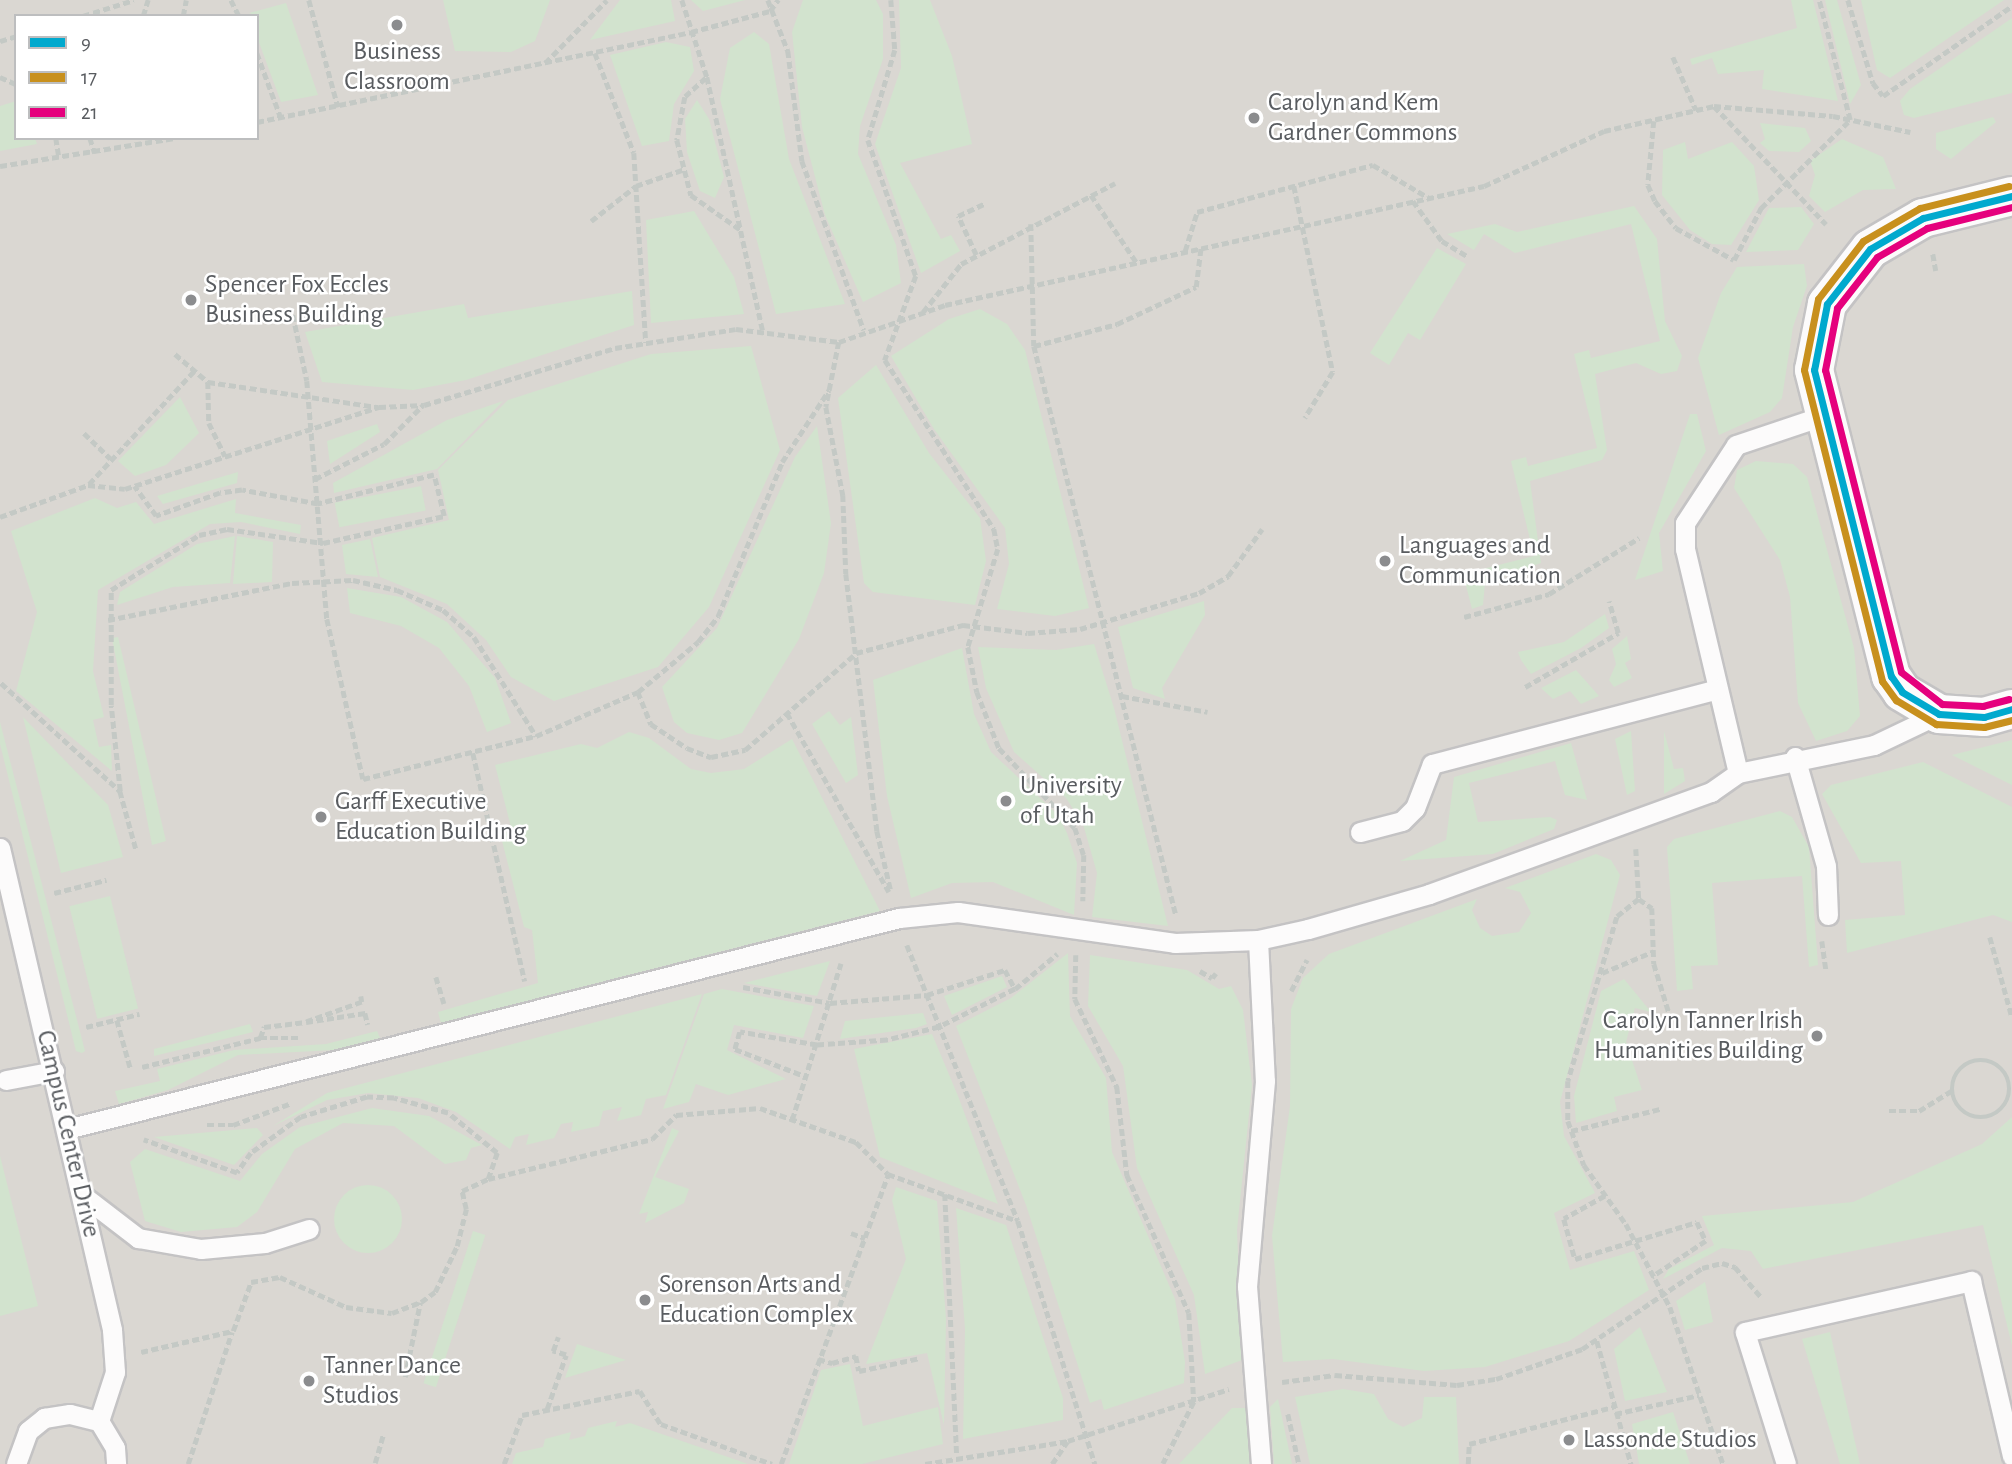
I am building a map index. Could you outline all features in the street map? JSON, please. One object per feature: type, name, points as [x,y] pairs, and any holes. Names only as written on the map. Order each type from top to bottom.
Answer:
[{"type":"street","points":[[2012,196],[1899,228],[1855,265],[1819,326],[1814,370],[1822,416],[1884,658],[1902,692],[1939,714],[1966,718],[2012,709]]},
{"type":"lane","points":[[1738,773],[1685,550],[1685,523],[1737,445],[1822,416]]},
{"type":"lane","points":[[1360,832],[1402,821],[1416,808],[1432,764],[1717,689]]},
{"type":"lane","points":[[67,1129],[900,918],[958,912],[1175,943],[1258,940],[1429,894],[1711,792],[1738,773],[1795,757],[1874,745],[1939,714]]},
{"type":"lane","points":[[1795,757],[1826,866],[1828,915]]},
{"type":"lane","name":"Campus Center Drive","points":[[0,848],[54,1071],[112,1330],[115,1372],[99,1421]]},
{"type":"lane","points":[[1258,940],[1265,1081],[1248,1234],[1254,1385],[1261,1464]]},
{"type":"lane","points":[[6,1080],[54,1071]]},
{"type":"lane","points":[[82,1195],[138,1238],[201,1249],[265,1243],[309,1229]]},
{"type":"lane","points":[[1787,1464],[1745,1332],[1971,1281],[2012,1456]]},
{"type":"lane","points":[[16,1464],[28,1431],[44,1418],[70,1414],[99,1421],[116,1464]]},
{"type":"path","points":[[91,14],[134,0]]},
{"type":"path","points":[[309,0],[338,107]]},
{"type":"path","points":[[545,63],[607,0]]},
{"type":"path","points":[[682,0],[707,77],[764,331]]},
{"type":"path","points":[[768,0],[770,11],[788,51],[802,161],[864,330]]},
{"type":"path","points":[[259,122],[691,32],[770,11],[778,0]]},
{"type":"path","points":[[891,0],[895,50],[868,140],[916,276],[885,360],[994,529],[998,549],[968,647],[983,718],[999,748],[1075,828],[1084,855],[1083,907]]},
{"type":"path","points":[[1819,0],[1850,120]]},
{"type":"path","points":[[1848,0],[1873,83],[1884,96],[2012,6]]},
{"type":"path","points":[[595,53],[634,153],[646,343]]},
{"type":"path","points":[[1673,57],[1696,110]]},
{"type":"path","points":[[259,58],[281,118]]},
{"type":"path","points":[[707,77],[685,97],[676,125],[685,169],[691,195],[741,230]]},
{"type":"path","points":[[1714,106],[1826,224]]},
{"type":"path","points":[[175,354],[208,382],[307,394],[379,407],[424,405],[646,343],[695,333],[764,331],[839,342],[864,330],[923,312],[1510,179],[1604,131],[1714,106],[1850,120],[1910,132]]},
{"type":"path","points":[[1654,121],[1648,184],[1655,201],[1676,229],[1734,260],[1760,208],[1784,181],[1850,120]]},
{"type":"path","points":[[56,140],[59,158]]},
{"type":"path","points":[[91,140],[95,153]]},
{"type":"path","points":[[0,166],[95,153],[157,140]]},
{"type":"path","points":[[1185,252],[1198,212],[1373,165],[1429,198]]},
{"type":"path","points":[[591,221],[636,186],[685,169]]},
{"type":"path","points":[[923,312],[961,264],[1031,224],[1115,183]]},
{"type":"path","points":[[1294,186],[1333,372],[1305,418]]},
{"type":"path","points":[[1091,195],[1137,262]]},
{"type":"path","points":[[1413,201],[1442,241],[1469,257]]},
{"type":"path","points":[[976,256],[958,216],[986,203]]},
{"type":"path","points":[[1031,224],[1028,287],[1034,345],[1175,907]]},
{"type":"path","points":[[1034,345],[1117,324],[1196,287],[1202,248]]},
{"type":"path","points":[[293,314],[307,394],[323,543],[327,619],[363,779],[536,736],[638,692],[698,642],[718,616],[782,462],[831,386]]},
{"type":"path","points":[[787,712],[894,902],[877,831],[856,653],[843,495],[826,407],[839,342]]},
{"type":"path","points":[[88,485],[194,371]]},
{"type":"path","points":[[208,382],[209,423],[225,456]]},
{"type":"path","points":[[315,479],[384,444],[424,405]]},
{"type":"path","points":[[0,517],[88,485],[134,486],[379,407]]},
{"type":"path","points":[[84,433],[111,459]]},
{"type":"path","points":[[134,486],[156,516],[189,500],[242,490],[318,504],[434,475],[444,516],[323,543],[227,529],[199,536],[111,590],[108,620],[120,792],[136,849]]},
{"type":"path","points":[[638,692],[651,724],[711,757],[745,750],[856,653],[911,635],[976,627],[1055,633],[1216,586],[1262,529]]},
{"type":"path","points":[[1464,617],[1549,594],[1639,538]]},
{"type":"path","points":[[108,620],[326,582],[397,590],[458,620],[491,658],[536,736]]},
{"type":"path","points":[[1525,687],[1618,633],[1609,601]]},
{"type":"path","points":[[1,683],[120,792]]},
{"type":"path","points":[[1122,696],[1208,712]]},
{"type":"path","points":[[473,753],[529,980],[518,983]]},
{"type":"path","points":[[1635,837],[1639,899]]},
{"type":"path","points":[[54,893],[106,880]]},
{"type":"path","points":[[1639,899],[1652,908],[1654,951],[1670,1016]]},
{"type":"path","points":[[1639,899],[1617,917],[1568,1082],[1571,1131],[1605,1196],[1636,1241],[1662,1294],[1723,1464]]},
{"type":"path","points":[[1990,937],[2012,1017]]},
{"type":"path","points":[[905,938],[1018,1222],[1095,1464]]},
{"type":"path","points":[[807,1077],[751,1059],[735,1049],[740,1032],[817,1045],[887,1040],[939,1027],[1015,989],[1065,946]]},
{"type":"path","points":[[1601,973],[1654,951]]},
{"type":"path","points":[[792,1120],[845,952]]},
{"type":"path","points":[[1077,952],[1075,999],[1117,1087],[1127,1175],[1189,1313],[1194,1402],[1163,1464]]},
{"type":"path","points":[[736,985],[831,1003],[927,995],[1004,970],[1015,989]]},
{"type":"path","points":[[436,977],[448,1003]]},
{"type":"path","points":[[306,1022],[322,1009],[362,1002],[360,996]]},
{"type":"path","points":[[260,1038],[264,1027],[365,1013],[368,1026],[356,1029]]},
{"type":"path","points":[[86,1027],[139,1014]]},
{"type":"path","points":[[117,1020],[131,1070]]},
{"type":"path","points":[[142,1067],[260,1038],[307,1038]]},
{"type":"path","points":[[1889,1111],[1919,1111],[1952,1090],[1960,1069],[1977,1060],[1997,1064],[2011,1079],[2005,1107],[1990,1117],[1963,1112],[1952,1090]]},
{"type":"path","points":[[136,1138],[237,1173],[266,1140],[301,1117],[342,1102],[394,1098],[448,1113],[477,1132],[497,1153],[488,1179]]},
{"type":"path","points":[[188,1464],[251,1282],[280,1276],[346,1307],[392,1313],[420,1302],[448,1271],[466,1209],[462,1191],[488,1179],[652,1139],[676,1115],[760,1108],[856,1142],[888,1174],[1018,1222]]},
{"type":"path","points":[[1571,1131],[1660,1109]]},
{"type":"path","points":[[781,1464],[888,1174]]},
{"type":"path","points":[[945,1194],[957,1456]]},
{"type":"path","points":[[1605,1196],[1563,1219],[1574,1259],[1697,1222],[1706,1241],[1652,1277]]},
{"type":"path","points":[[851,1233],[865,1238]]},
{"type":"path","points":[[925,1464],[957,1456],[1068,1441],[1254,1385],[1335,1375],[1457,1385],[1528,1371],[1597,1340],[1662,1294],[1722,1263],[1735,1267],[1782,1322]]},
{"type":"path","points":[[405,1377],[420,1302]]},
{"type":"path","points":[[148,1350],[233,1331]]},
{"type":"path","points":[[547,1409],[566,1354],[554,1351],[558,1337]]},
{"type":"path","points":[[1597,1340],[1613,1407],[1631,1464]]},
{"type":"path","points":[[818,1359],[856,1356],[859,1371],[920,1358]]},
{"type":"path","points":[[504,1464],[522,1415],[640,1391],[661,1424],[772,1464]]},
{"type":"path","points":[[1615,1414],[1699,1395]]},
{"type":"path","points":[[1468,1464],[1469,1444],[1613,1407]]},
{"type":"path","points":[[376,1464],[383,1435]]},
{"type":"path","points":[[1052,1464],[1068,1441]]},
{"type":"shaded area","name":"University of Utah","points":[[0,0],[2012,0],[2012,1464],[0,1464]]},
{"type":"green space","points":[[443,0],[550,0],[535,41],[511,52],[455,51]]},
{"type":"green space","points":[[620,0],[671,0],[675,21],[590,40]]},
{"type":"green space","points":[[691,0],[745,0],[703,11]]},
{"type":"green space","points":[[803,0],[876,0],[883,14],[883,59],[860,126],[858,154],[896,245],[901,283],[863,302],[825,215],[802,127],[792,32]]},
{"type":"green space","points":[[899,0],[930,0],[952,56],[972,144],[900,163],[941,239],[951,235],[960,251],[921,273],[875,144],[901,68]]},
{"type":"green space","points":[[1791,0],[1813,0],[1838,101],[1762,89],[1764,70],[1718,74],[1712,58],[1692,65],[1690,59],[1797,28]]},
{"type":"green space","points":[[1825,0],[1837,0],[1861,85],[1850,104]]},
{"type":"green space","points":[[1861,0],[2004,0],[1890,78],[1877,70]]},
{"type":"green space","points":[[286,3],[318,95],[281,102],[259,42],[259,14],[249,13]]},
{"type":"green space","points":[[2012,18],[2012,93],[1914,118],[1904,115],[1900,101],[1910,89]]},
{"type":"green space","points":[[754,32],[769,44],[789,159],[845,304],[776,314],[720,99],[730,48]]},
{"type":"green space","points":[[666,42],[690,47],[694,71],[674,104],[669,141],[642,146],[610,55]]},
{"type":"green space","points":[[697,100],[709,119],[724,177],[715,198],[700,191],[687,152],[685,119]]},
{"type":"green space","points":[[14,102],[14,140],[36,140],[37,144],[0,151],[0,106]]},
{"type":"green space","points":[[1993,117],[1996,122],[1951,159],[1936,149],[1936,133]]},
{"type":"green space","points":[[1760,123],[1805,128],[1811,141],[1799,152],[1769,151],[1760,143],[1765,139]]},
{"type":"green space","points":[[1842,139],[1883,157],[1896,189],[1863,190],[1825,212],[1809,196],[1815,175],[1810,161]]},
{"type":"green space","points":[[1685,142],[1688,159],[1732,142],[1754,166],[1759,200],[1731,245],[1712,244],[1690,230],[1662,195],[1663,150]]},
{"type":"green space","points":[[1634,206],[1657,239],[1665,321],[1682,356],[1677,371],[1661,374],[1636,363],[1595,374],[1607,450],[1602,460],[1530,481],[1541,563],[1485,583],[1483,605],[1472,609],[1463,574],[1534,556],[1511,461],[1526,457],[1528,466],[1597,448],[1574,354],[1589,350],[1591,358],[1660,341],[1631,224],[1515,253],[1484,234],[1474,250],[1447,234],[1495,224],[1517,232]]},
{"type":"green space","points":[[1801,207],[1814,224],[1798,250],[1746,252],[1769,208]]},
{"type":"green space","points":[[694,211],[734,277],[744,314],[651,323],[646,220]]},
{"type":"green space","points":[[1437,248],[1466,264],[1420,340],[1408,333],[1389,365],[1370,353]]},
{"type":"green space","points":[[1804,264],[1807,286],[1793,327],[1782,398],[1770,412],[1719,435],[1698,358],[1721,293],[1737,267]]},
{"type":"green space","points":[[632,291],[634,325],[466,380],[413,390],[322,382],[305,332],[464,304],[468,318]]},
{"type":"green space","points":[[980,309],[1007,324],[1025,350],[1089,608],[1055,616],[997,609],[1009,564],[1005,528],[934,429],[891,356],[949,319]]},
{"type":"green space","points":[[751,346],[780,450],[709,607],[658,667],[554,701],[511,677],[486,640],[447,604],[380,577],[372,538],[449,520],[438,470],[508,400],[651,354]]},
{"type":"green space","points":[[876,365],[929,453],[980,518],[986,561],[975,605],[873,592],[864,583],[838,398]]},
{"type":"green space","points":[[180,397],[199,433],[166,465],[135,476],[118,461]]},
{"type":"green space","points":[[503,401],[437,469],[334,493],[333,483],[447,420]]},
{"type":"green space","points":[[1690,414],[1697,414],[1706,451],[1659,533],[1663,571],[1635,580]]},
{"type":"green space","points":[[377,424],[380,432],[330,464],[327,441]]},
{"type":"green space","points":[[817,426],[831,523],[824,573],[799,639],[742,733],[719,740],[687,733],[674,722],[662,687],[717,628],[795,457]]},
{"type":"green space","points":[[1756,461],[1793,464],[1807,477],[1854,648],[1860,716],[1847,731],[1816,741],[1798,703],[1790,597],[1780,560],[1734,488],[1737,470]]},
{"type":"green space","points":[[238,472],[237,483],[163,504],[157,496]]},
{"type":"green space","points":[[421,486],[426,511],[339,527],[335,503]]},
{"type":"green space","points":[[95,498],[117,508],[136,502],[154,524],[236,499],[235,513],[301,525],[300,534],[241,522],[210,524],[98,590],[93,671],[104,717],[93,720],[99,747],[111,745],[112,771],[16,691],[37,612],[11,531]]},
{"type":"green space","points":[[235,536],[230,583],[173,587],[117,605],[120,592],[197,544]]},
{"type":"green space","points":[[237,536],[273,542],[272,582],[233,584]]},
{"type":"green space","points":[[370,539],[378,577],[346,574],[342,545]]},
{"type":"green space","points":[[347,588],[401,597],[447,622],[495,678],[511,723],[487,732],[469,686],[439,648],[401,626],[350,613]]},
{"type":"green space","points":[[1204,601],[1205,615],[1162,688],[1165,699],[1133,688],[1118,627]]},
{"type":"green space","points":[[1605,614],[1609,628],[1581,648],[1531,674],[1521,660],[1518,652],[1564,642]]},
{"type":"green space","points":[[1627,636],[1631,659],[1625,663],[1632,678],[1614,687],[1609,680],[1616,664],[1612,649]]},
{"type":"green space","points":[[118,637],[166,841],[152,845],[112,638]]},
{"type":"green space","points":[[1094,644],[1114,708],[1168,926],[1092,917],[1097,873],[1083,824],[1066,798],[1014,752],[986,688],[978,647],[1056,650]]},
{"type":"green space","points":[[962,648],[974,714],[991,752],[1057,814],[1067,833],[1077,863],[1074,915],[993,882],[952,883],[911,898],[887,796],[873,680]]},
{"type":"green space","points":[[1576,670],[1599,696],[1581,704],[1570,691],[1553,699],[1541,688]]},
{"type":"green space","points":[[829,711],[840,725],[851,717],[858,775],[846,783],[812,724]]},
{"type":"green space","points":[[23,717],[108,805],[123,857],[61,873]]},
{"type":"green space","points":[[0,722],[85,1051],[82,1053],[76,1051],[0,744]]},
{"type":"green space","points":[[1631,731],[1635,791],[1627,795],[1615,739]]},
{"type":"green space","points":[[1664,731],[1674,769],[1683,768],[1685,781],[1664,794]]},
{"type":"green space","points":[[629,732],[649,738],[691,769],[711,773],[744,769],[792,739],[880,911],[441,1023],[438,1012],[538,983],[532,930],[524,927],[500,833],[512,831],[495,765],[581,744],[597,748]]},
{"type":"green space","points":[[2012,740],[2012,785],[1952,755]]},
{"type":"green space","points":[[1571,743],[1587,800],[1565,795],[1555,761],[1469,783],[1478,822],[1550,817],[1557,820],[1554,829],[1493,854],[1400,861],[1446,840],[1454,777]]},
{"type":"green space","points":[[1923,762],[2012,807],[2012,922],[1993,915],[1847,953],[1845,920],[1905,915],[1901,861],[1861,863],[1822,794],[1831,785]]},
{"type":"green space","points":[[1780,811],[1792,817],[1809,847],[1818,965],[1809,967],[1802,876],[1712,883],[1718,965],[1691,966],[1693,989],[1677,991],[1667,847],[1674,839]]},
{"type":"green space","points":[[1596,854],[1611,860],[1620,875],[1560,1102],[1564,1136],[1595,1193],[1554,1213],[1570,1270],[1634,1251],[1649,1290],[1569,1341],[1485,1367],[1424,1371],[1333,1359],[1283,1362],[1272,1236],[1290,1106],[1291,1009],[1303,978],[1329,954],[1477,899],[1472,910],[1480,928],[1492,936],[1519,932],[1531,913],[1520,892],[1505,888]]},
{"type":"green space","points":[[110,896],[138,1009],[97,1019],[69,906]]},
{"type":"green space","points":[[1068,953],[1070,1016],[1106,1078],[1112,1152],[1175,1299],[1185,1362],[1184,1383],[1104,1410],[1101,1399],[1090,1403],[1026,1205],[956,1026],[1011,998]]},
{"type":"green space","points":[[1090,955],[1187,970],[1219,989],[1231,986],[1243,1010],[1252,1085],[1237,1230],[1242,1360],[1205,1374],[1194,1295],[1137,1168],[1123,1066],[1088,1006]]},
{"type":"green space","points":[[830,961],[817,996],[744,983],[826,962]]},
{"type":"green space","points":[[1002,976],[1007,987],[952,1015],[944,996]]},
{"type":"green space","points":[[1624,979],[1651,1012],[1635,1008],[1626,1042],[1642,1090],[1614,1097],[1617,1111],[1576,1123],[1574,1096],[1601,991]]},
{"type":"green space","points":[[722,989],[814,1006],[803,1038],[734,1025],[727,1050],[786,1079],[728,1095],[696,1084],[689,1102],[663,1109],[704,994]]},
{"type":"green space","points":[[702,994],[666,1095],[646,1099],[641,1115],[617,1121],[622,1107],[603,1111],[599,1126],[571,1132],[573,1122],[561,1124],[554,1138],[526,1145],[529,1134],[515,1137],[510,1149],[456,1112],[418,1098],[368,1093],[327,1100],[273,1126],[327,1093]]},
{"type":"green space","points":[[923,1013],[927,1024],[916,1028],[840,1039],[845,1021]]},
{"type":"green space","points":[[250,1024],[253,1032],[154,1056],[154,1049]]},
{"type":"green space","points":[[377,1031],[380,1038],[334,1050],[238,1055],[168,1090],[119,1104],[115,1091],[160,1081],[157,1069],[234,1050],[326,1044]]},
{"type":"green space","points":[[932,1034],[998,1204],[880,1157],[854,1049]]},
{"type":"green space","points":[[372,1108],[429,1116],[482,1145],[471,1148],[466,1160],[445,1164],[394,1126],[343,1123],[295,1149],[257,1212],[237,1227],[181,1232],[145,1221],[130,1162],[145,1149],[240,1181],[262,1154],[300,1127]]},
{"type":"green space","points":[[2012,1117],[2012,1346],[1983,1225],[1763,1269],[1751,1251],[1722,1248],[1663,1279],[1669,1269],[1714,1245],[1702,1216],[1853,1202],[1982,1144]]},
{"type":"green space","points":[[257,1128],[263,1135],[234,1165],[154,1137]]},
{"type":"green space","points":[[672,1128],[679,1131],[655,1177],[689,1189],[684,1203],[645,1223],[648,1212],[639,1214]]},
{"type":"green space","points":[[0,1156],[38,1306],[0,1316]]},
{"type":"green space","points":[[361,1185],[375,1185],[387,1190],[397,1200],[402,1219],[397,1238],[387,1248],[375,1253],[361,1253],[349,1248],[339,1238],[334,1226],[334,1212],[339,1200],[349,1190]]},
{"type":"green space","points":[[896,1187],[937,1201],[946,1319],[944,1425],[927,1353],[866,1364],[906,1259],[892,1200]]},
{"type":"green space","points":[[956,1208],[1006,1225],[1063,1398],[1063,1420],[963,1439],[965,1329]]},
{"type":"green space","points":[[473,1231],[485,1235],[436,1387],[424,1383]]},
{"type":"green space","points":[[1705,1282],[1713,1322],[1685,1330],[1676,1301]]},
{"type":"green space","points":[[1640,1327],[1667,1392],[1625,1401],[1614,1349]]},
{"type":"green space","points":[[1830,1332],[1860,1464],[1840,1464],[1802,1339]]},
{"type":"green space","points":[[577,1344],[626,1360],[565,1378]]},
{"type":"green space","points":[[850,1364],[863,1426],[938,1407],[943,1444],[862,1464],[789,1464],[821,1370]]},
{"type":"green space","points":[[1343,1389],[1374,1394],[1388,1419],[1403,1427],[1422,1418],[1424,1397],[1456,1397],[1459,1464],[1310,1464],[1295,1397]]},
{"type":"green space","points":[[1278,1399],[1292,1464],[1274,1464],[1270,1407]]},
{"type":"green space","points":[[1232,1408],[1246,1408],[1250,1464],[1179,1464]]},
{"type":"green space","points":[[1673,1412],[1690,1464],[1639,1464],[1632,1424]]},
{"type":"green space","points":[[617,1421],[615,1427],[630,1423],[748,1464],[512,1464],[516,1453],[543,1447],[545,1439],[571,1432],[569,1440],[585,1436],[588,1428]]},
{"type":"transit line","name":"17","points":[[2009,186],[1920,208],[1863,241],[1818,299],[1804,370],[1882,681],[1896,700],[1936,724],[1984,727],[2012,720]]},
{"type":"transit line","name":"9","points":[[2012,196],[1923,218],[1870,249],[1827,304],[1814,370],[1891,676],[1902,692],[1939,714],[1984,717],[2012,709]]},
{"type":"transit line","name":"21","points":[[2009,699],[1983,706],[1942,704],[1901,672],[1825,370],[1837,308],[1877,257],[1927,228],[2012,207]]},
{"type":"place","name":"Business Classroom","points":[[397,25]]},
{"type":"place","name":"Carolyn and Kem Gardner Commons","points":[[1254,118]]},
{"type":"place","name":"Spencer Fox Eccles Business Building","points":[[191,300]]},
{"type":"place","name":"Languages and Communication","points":[[1385,561]]},
{"type":"place","name":"University of Utah","points":[[1006,801]]},
{"type":"place","name":"Garff Executive Education Building","points":[[321,817]]},
{"type":"place","name":"Carolyn Tanner Irish Humanities Building","points":[[1817,1036]]},
{"type":"place","name":"Sorenson Arts and Education Complex","points":[[645,1300]]},
{"type":"place","name":"Tanner Dance Studios","points":[[309,1381]]},
{"type":"place","name":"Lassonde Studios","points":[[1569,1440]]}]
